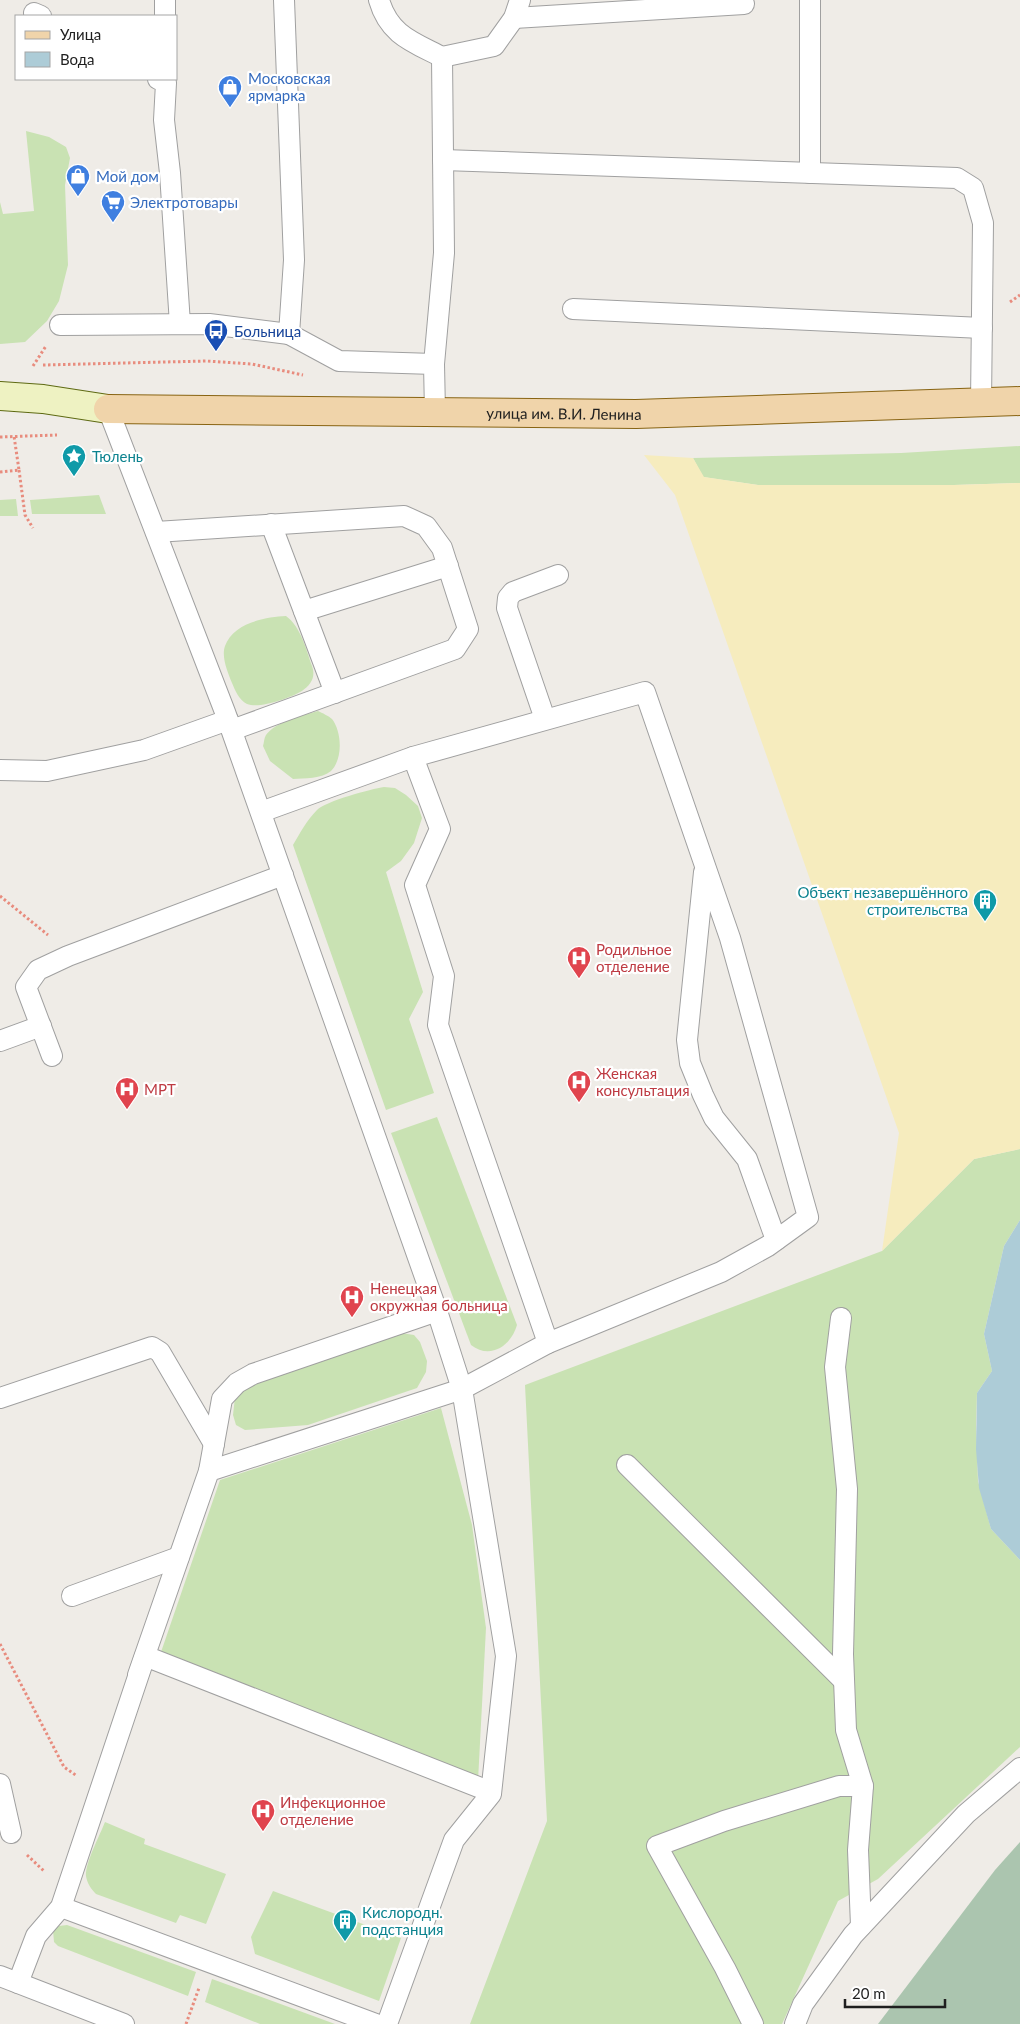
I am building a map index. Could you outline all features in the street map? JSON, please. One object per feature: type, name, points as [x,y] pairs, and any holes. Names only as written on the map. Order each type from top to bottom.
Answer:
[{"type":"main road","points":[[0,396],[43,399],[108,409]]},
{"type":"main road","name":"улица им. В.И. Ленина","points":[[108,409],[636,414],[1020,401]]},
{"type":"main road","points":[[0,410],[108,409]]},
{"type":"lane","points":[[165,0],[165,15]]},
{"type":"lane","points":[[284,0],[294,260],[289,334]]},
{"type":"lane","points":[[380,0],[382,10],[397,33],[442,57],[494,46],[517,9],[744,4]]},
{"type":"lane","points":[[810,0],[810,173]]},
{"type":"lane","points":[[435,412],[434,364],[444,253],[442,57]]},
{"type":"lane","points":[[163,80],[164,120],[170,173],[180,324]]},
{"type":"lane","points":[[443,160],[957,178],[973,188],[984,223],[981,403]]},
{"type":"lane","points":[[573,309],[982,328]]},
{"type":"lane","points":[[60,325],[209,324],[289,334],[339,361],[434,364]]},
{"type":"lane","points":[[108,409],[230,725],[437,1311],[462,1388],[506,1656],[491,1792],[454,1840],[387,2024]]},
{"type":"lane","points":[[0,770],[47,770],[144,750],[230,725],[335,693],[455,649],[468,629],[442,548],[426,526],[404,516],[156,532]]},
{"type":"lane","points":[[271,524],[335,693]]},
{"type":"lane","points":[[304,611],[448,566]]},
{"type":"lane","points":[[545,719],[506,608],[508,598],[513,592],[558,575]]},
{"type":"lane","points":[[209,1471],[462,1388],[548,1343],[721,1272],[776,1240],[808,1217],[730,938],[645,692],[413,757],[261,812]]},
{"type":"lane","points":[[413,757],[440,829],[415,885],[444,976],[438,1024],[548,1343]]},
{"type":"lane","points":[[705,865],[686,1040],[690,1063],[714,1118],[747,1158],[776,1240]]},
{"type":"lane","points":[[52,1056],[26,987],[38,970],[72,955],[283,875]]},
{"type":"lane","points":[[0,1041],[41,1026]]},
{"type":"lane","points":[[124,2024],[9,1980],[36,1936],[63,1899],[209,1471],[222,1399],[237,1384],[254,1374],[437,1311]]},
{"type":"lane","points":[[841,1318],[835,1367],[846,1488],[843,1654],[846,1730],[863,1786],[858,1850],[861,1926]]},
{"type":"lane","points":[[0,1398],[152,1348],[160,1352],[214,1444]]},
{"type":"lane","points":[[627,1465],[844,1681]]},
{"type":"lane","points":[[72,1596],[179,1557]]},
{"type":"lane","points":[[138,1675],[145,1656],[491,1792]]},
{"type":"lane","points":[[795,2024],[803,2004],[861,1926],[966,1814],[1020,1768]]},
{"type":"lane","points":[[0,1784],[11,1833]]},
{"type":"lane","points":[[753,2024],[725,1968],[657,1846],[724,1821],[839,1786],[863,1786]]},
{"type":"lane","points":[[63,1899],[209,1962],[376,2024]]},
{"type":"path","points":[[25,366],[206,361],[252,364],[307,375]]},
{"type":"path","points":[[14,436],[26,515],[33,528]]},
{"type":"path","points":[[0,472],[18,470]]},
{"type":"path","points":[[0,896],[72,955]]},
{"type":"path","points":[[0,1644],[64,1767],[99,1792]]},
{"type":"path","points":[[11,1833],[21,1849],[63,1899]]},
{"type":"path","points":[[186,2024],[209,1962]]},
{"type":"green space","points":[[26,131],[49,137],[66,147],[70,158],[65,185],[68,265],[59,301],[47,321],[25,342],[0,344],[0,202],[3,214],[34,211]]},
{"type":"green space","points":[[1020,446],[1020,483],[758,485],[703,477],[693,458],[901,453]]},
{"type":"green space","points":[[99,495],[106,514],[32,514],[30,500]]},
{"type":"green space","points":[[16,499],[18,516],[0,516],[0,500]]},
{"type":"green space","points":[[286,616],[296,626],[308,653],[313,670],[312,680],[302,691],[283,700],[259,705],[247,704],[238,695],[233,686],[224,660],[225,646],[229,638],[242,627],[260,620]]},
{"type":"green space","points":[[318,711],[332,719],[338,731],[340,745],[338,760],[327,774],[313,778],[293,779],[270,761],[263,746],[266,735],[276,726]]},
{"type":"green space","points":[[384,787],[395,788],[406,795],[418,806],[422,818],[414,843],[401,861],[386,872],[423,992],[409,1019],[434,1093],[386,1110],[293,845],[317,810],[329,803],[349,796]]},
{"type":"green space","points":[[437,1117],[517,1325],[514,1333],[505,1345],[492,1351],[478,1349],[471,1345],[391,1133]]},
{"type":"green space","points":[[1020,1149],[1020,1220],[1004,1246],[984,1334],[992,1371],[977,1393],[976,1425],[978,1481],[991,1529],[1020,1560],[1020,1747],[878,1879],[838,1901],[782,2024],[470,2024],[547,1821],[525,1385],[882,1251],[974,1159]]},
{"type":"green space","points":[[401,1333],[414,1335],[420,1342],[427,1361],[426,1372],[417,1388],[308,1425],[245,1430],[236,1425],[233,1415],[235,1397],[246,1387]]},
{"type":"green space","points":[[441,1408],[472,1525],[486,1628],[478,1781],[160,1655],[220,1480]]},
{"type":"green space","points":[[105,1822],[145,1839],[144,1844],[226,1874],[206,1924],[180,1915],[176,1923],[96,1894],[87,1881],[86,1870]]},
{"type":"green space","points":[[1020,1842],[1020,2024],[878,2024],[995,1870]]},
{"type":"green space","points":[[273,1891],[401,1938],[379,2001],[255,1954],[251,1937]]},
{"type":"green space","points":[[67,1925],[196,1972],[188,1996],[58,1946],[54,1942],[53,1930],[59,1926]]},
{"type":"green space","points":[[212,1979],[335,2024],[260,2024],[205,2002]]},
{"type":"sand","points":[[644,455],[693,458],[704,477],[758,485],[1020,483],[1020,1149],[974,1159],[882,1251],[899,1133],[675,495]]},
{"type":"water","points":[[1020,1220],[1020,1560],[991,1529],[979,1488],[976,1449],[977,1393],[992,1371],[984,1334],[1004,1246]]},
{"type":"place","name":"Московская ярмарка","points":[[230,108]]},
{"type":"place","name":"Мой дом","points":[[78,197]]},
{"type":"place","name":"Электротовары","points":[[113,223]]},
{"type":"place","name":"Больница","points":[[216,352]]},
{"type":"place","name":"Тюлень","points":[[74,477]]},
{"type":"place","name":"Объект незавершённого строительства","points":[[985,922]]},
{"type":"place","name":"Родильное отделение","points":[[579,979]]},
{"type":"place","name":"Женская консультация","points":[[579,1103]]},
{"type":"place","name":"МРТ","points":[[127,1110]]},
{"type":"place","name":"Ненецкая окружная больница","points":[[352,1318]]},
{"type":"place","name":"Инфекционное отделение","points":[[263,1832]]},
{"type":"place","name":"Кислородн. подстанция","points":[[345,1942]]}]
